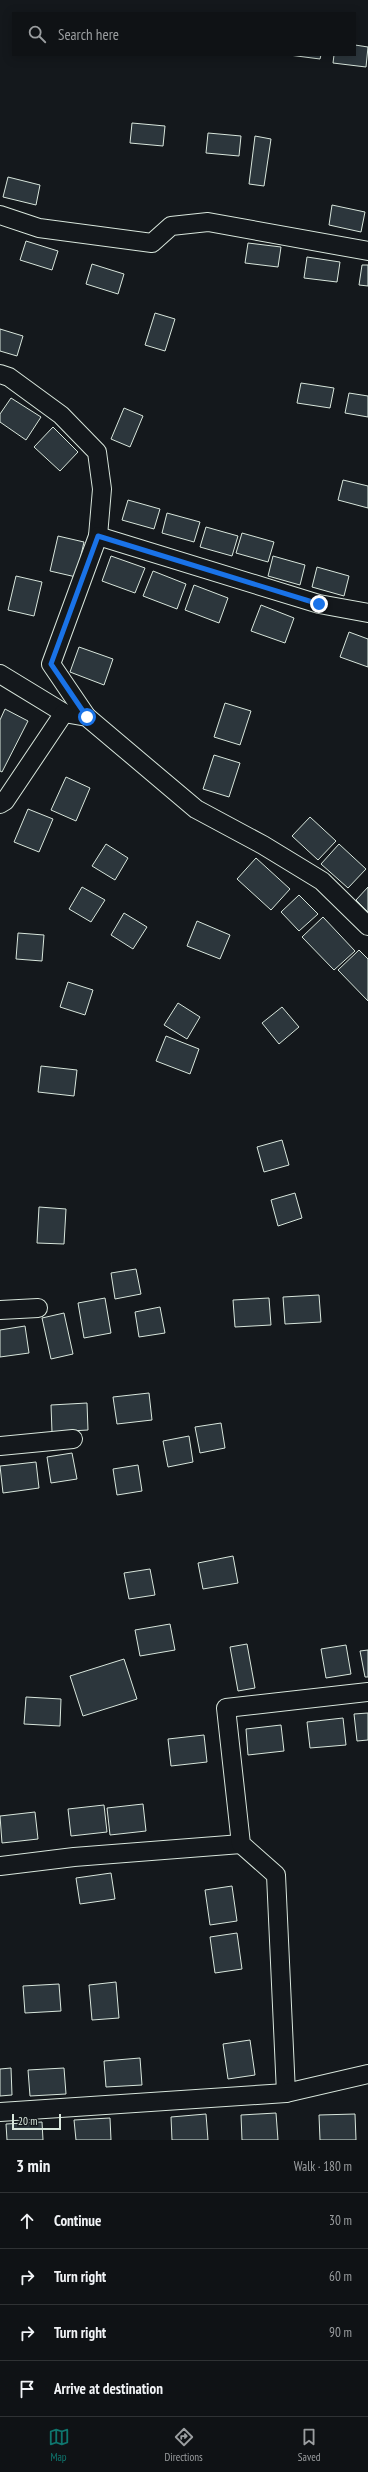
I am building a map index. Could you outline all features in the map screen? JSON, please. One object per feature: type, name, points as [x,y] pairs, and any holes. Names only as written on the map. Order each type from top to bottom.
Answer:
[{"type":"street","points":[[0,215],[39,228],[152,242],[171,226],[208,222],[368,251]]},
{"type":"street","points":[[0,374],[9,378],[61,415],[97,452],[102,489],[98,536],[51,664],[87,717],[196,809],[263,845],[322,880],[368,926]]},
{"type":"street","points":[[98,536],[319,604],[368,612]]},
{"type":"street","points":[[0,674],[64,714],[87,717]]},
{"type":"street","points":[[0,804],[5,801],[64,714]]},
{"type":"street","points":[[0,1310],[38,1308]]},
{"type":"street","points":[[0,1446],[73,1439]]},
{"type":"street","points":[[286,2093],[276,1875],[241,1844],[226,1708],[368,1692]]},
{"type":"street","points":[[0,1866],[74,1857],[241,1844]]},
{"type":"street","points":[[0,2112],[286,2093],[368,2074]]},
{"type":"building","points":[[356,45],[368,47],[366,67],[333,63],[334,56],[356,56]]},
{"type":"building","points":[[297,56],[321,56],[320,59]]},
{"type":"building","points":[[132,123],[165,126],[163,146],[130,143]]},
{"type":"building","points":[[208,133],[241,136],[239,156],[206,153]]},
{"type":"building","points":[[255,136],[271,139],[264,186],[249,184]]},
{"type":"building","points":[[8,177],[40,185],[36,205],[3,197]]},
{"type":"building","points":[[332,205],[365,212],[361,232],[329,225]]},
{"type":"building","points":[[26,241],[58,251],[52,270],[20,260]]},
{"type":"building","points":[[248,243],[281,247],[278,267],[245,263]]},
{"type":"building","points":[[307,257],[340,262],[337,282],[304,278]]},
{"type":"building","points":[[92,264],[124,274],[118,294],[86,284]]},
{"type":"building","points":[[362,265],[368,265],[368,286],[359,285]]},
{"type":"building","points":[[155,313],[175,319],[165,351],[145,345]]},
{"type":"building","points":[[0,329],[23,336],[17,356],[0,351]]},
{"type":"building","points":[[301,383],[334,388],[330,408],[297,403]]},
{"type":"building","points":[[349,393],[368,396],[368,417],[345,413]]},
{"type":"building","points":[[11,398],[41,417],[26,440],[0,422],[0,414]]},
{"type":"building","points":[[124,408],[143,416],[130,447],[111,439]]},
{"type":"building","points":[[53,427],[78,452],[60,471],[34,447]]},
{"type":"building","points":[[343,480],[368,486],[368,508],[338,500]]},
{"type":"building","points":[[128,500],[160,509],[154,529],[122,520]]},
{"type":"building","points":[[167,513],[200,522],[194,542],[162,533]]},
{"type":"building","points":[[206,527],[238,536],[232,556],[200,547]]},
{"type":"building","points":[[242,533],[274,542],[268,562],[236,553]]},
{"type":"building","points":[[58,536],[84,542],[76,577],[50,571]]},
{"type":"building","points":[[111,556],[145,568],[135,593],[102,581]]},
{"type":"building","points":[[273,556],[305,565],[300,585],[268,576]]},
{"type":"building","points":[[317,567],[349,576],[344,596],[312,587]]},
{"type":"building","points":[[153,571],[186,584],[177,609],[143,596]]},
{"type":"building","points":[[16,576],[42,582],[34,616],[8,610]]},
{"type":"building","points":[[194,585],[228,598],[219,623],[185,610]]},
{"type":"building","points":[[261,605],[294,618],[285,643],[251,631]]},
{"type":"building","points":[[349,632],[368,639],[368,667],[340,657]]},
{"type":"building","points":[[79,647],[113,659],[104,685],[70,672]]},
{"type":"building","points":[[225,703],[251,711],[240,745],[214,737]]},
{"type":"building","points":[[5,709],[28,721],[2,772],[0,771],[0,720]]},
{"type":"building","points":[[214,755],[240,763],[229,797],[203,789]]},
{"type":"building","points":[[66,777],[90,788],[76,821],[51,810]]},
{"type":"building","points":[[28,809],[53,819],[39,852],[14,842]]},
{"type":"building","points":[[310,817],[336,841],[318,860],[292,836]]},
{"type":"building","points":[[106,844],[128,858],[115,880],[92,866]]},
{"type":"building","points":[[339,844],[366,869],[348,888],[321,864]]},
{"type":"building","points":[[256,858],[290,889],[271,910],[237,879]]},
{"type":"building","points":[[82,887],[105,900],[91,922],[69,909]]},
{"type":"building","points":[[368,887],[368,912],[356,900]]},
{"type":"building","points":[[299,895],[318,914],[299,931],[281,912]]},
{"type":"building","points":[[124,913],[147,927],[133,949],[111,935]]},
{"type":"building","points":[[323,917],[355,951],[334,970],[302,937]]},
{"type":"building","points":[[197,921],[230,935],[220,959],[187,946]]},
{"type":"building","points":[[18,933],[44,935],[42,961],[16,959]]},
{"type":"building","points":[[359,950],[368,959],[368,1001],[338,970]]},
{"type":"building","points":[[68,982],[93,990],[85,1015],[60,1007]]},
{"type":"building","points":[[178,1003],[200,1017],[187,1039],[164,1025]]},
{"type":"building","points":[[282,1007],[299,1027],[279,1044],[262,1023]]},
{"type":"building","points":[[166,1036],[199,1049],[190,1074],[156,1061]]},
{"type":"building","points":[[41,1066],[77,1070],[74,1096],[38,1092]]},
{"type":"building","points":[[282,1140],[289,1165],[264,1172],[257,1147]]},
{"type":"building","points":[[295,1193],[302,1218],[278,1226],[271,1200]]},
{"type":"building","points":[[39,1207],[66,1209],[64,1244],[37,1243]]},
{"type":"building","points":[[136,1269],[141,1294],[115,1299],[111,1273]]},
{"type":"building","points":[[319,1295],[321,1322],[285,1324],[283,1297]]},
{"type":"building","points":[[105,1298],[111,1333],[84,1338],[78,1303]]},
{"type":"building","points":[[269,1298],[271,1325],[235,1327],[233,1300]]},
{"type":"building","points":[[160,1307],[165,1333],[139,1337],[135,1312]]},
{"type":"building","points":[[64,1313],[73,1354],[51,1359],[42,1318]]},
{"type":"building","points":[[25,1326],[29,1353],[0,1357],[0,1330]]},
{"type":"building","points":[[149,1393],[152,1420],[117,1424],[113,1397]]},
{"type":"building","points":[[87,1403],[88,1430],[52,1432],[51,1405]]},
{"type":"building","points":[[221,1423],[225,1448],[200,1453],[195,1427]]},
{"type":"building","points":[[189,1436],[193,1462],[168,1467],[163,1441]]},
{"type":"building","points":[[72,1453],[77,1479],[51,1483],[47,1457]]},
{"type":"building","points":[[36,1462],[39,1488],[3,1493],[0,1466]]},
{"type":"building","points":[[138,1465],[142,1491],[117,1495],[113,1469]]},
{"type":"building","points":[[233,1556],[238,1583],[203,1589],[198,1563]]},
{"type":"building","points":[[150,1569],[155,1595],[129,1599],[124,1573]]},
{"type":"building","points":[[170,1624],[175,1650],[140,1656],[135,1630]]},
{"type":"building","points":[[247,1644],[255,1688],[238,1691],[230,1647]]},
{"type":"building","points":[[346,1645],[351,1674],[326,1678],[321,1649]]},
{"type":"building","points":[[368,1650],[368,1677],[365,1677],[360,1651]]},
{"type":"building","points":[[124,1659],[137,1699],[83,1716],[70,1676]]},
{"type":"building","points":[[26,1697],[61,1699],[60,1726],[24,1724]]},
{"type":"building","points":[[368,1713],[368,1740],[357,1741],[354,1714]]},
{"type":"building","points":[[343,1718],[346,1745],[310,1748],[307,1722]]},
{"type":"building","points":[[281,1725],[284,1751],[248,1755],[246,1729]]},
{"type":"building","points":[[204,1735],[207,1762],[171,1766],[168,1739]]},
{"type":"building","points":[[143,1804],[146,1831],[110,1835],[107,1808]]},
{"type":"building","points":[[104,1805],[107,1832],[71,1836],[68,1809]]},
{"type":"building","points":[[35,1812],[38,1839],[2,1843],[0,1816]]},
{"type":"building","points":[[111,1873],[115,1899],[80,1904],[76,1878]]},
{"type":"building","points":[[232,1886],[237,1921],[210,1925],[205,1890]]},
{"type":"building","points":[[237,1933],[242,1969],[215,1973],[210,1937]]},
{"type":"building","points":[[116,1982],[119,2018],[92,2020],[89,1985]]},
{"type":"building","points":[[59,1984],[61,2011],[25,2013],[23,1986]]},
{"type":"building","points":[[250,2040],[255,2075],[228,2079],[223,2044]]},
{"type":"building","points":[[140,2058],[142,2085],[106,2087],[104,2061]]},
{"type":"building","points":[[11,2068],[12,2095],[0,2096],[0,2069]]},
{"type":"building","points":[[64,2068],[66,2094],[30,2096],[28,2070]]},
{"type":"building","points":[[276,2113],[278,2140],[242,2140],[241,2115]]},
{"type":"building","points":[[206,2114],[208,2140],[172,2140],[171,2117]]},
{"type":"building","points":[[355,2114],[356,2140],[320,2140],[319,2115]]},
{"type":"building","points":[[110,2118],[111,2140],[76,2140],[74,2120]]},
{"type":"building","points":[[42,2122],[43,2140],[7,2140],[6,2124]]},
{"type":"route","points":[[87,717],[51,664],[98,536],[319,604]]}]
